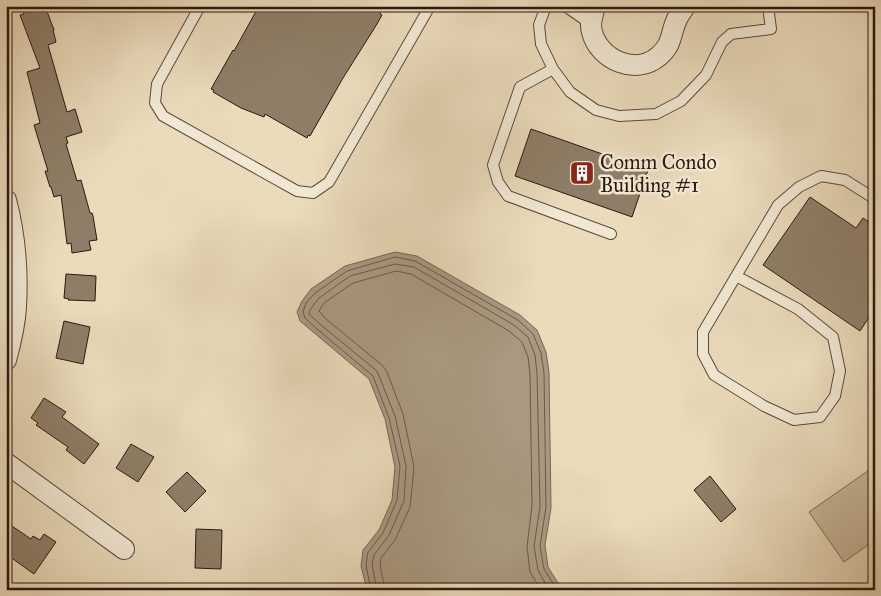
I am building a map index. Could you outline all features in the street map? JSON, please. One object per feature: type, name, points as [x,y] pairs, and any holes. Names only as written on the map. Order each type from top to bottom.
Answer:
[{"type":"street","points":[[593,15],[592,33],[604,54],[629,66],[645,65],[657,58],[668,47],[676,20],[685,6]]},
{"type":"street","points":[[6,360],[13,335],[16,307],[16,258],[7,207]]},
{"type":"street","points":[[6,462],[124,549]]},
{"type":"lane","points":[[200,6],[157,84],[155,103],[163,116],[297,191],[313,193],[329,182],[430,6]]},
{"type":"lane","points":[[546,6],[539,25],[541,44],[553,69],[570,92],[596,110],[619,116],[656,114],[681,102],[706,75],[722,42],[731,34],[771,29],[768,6]]},
{"type":"lane","points":[[565,6],[593,15]]},
{"type":"lane","points":[[553,69],[520,87],[493,165],[498,182],[508,196],[611,234]]},
{"type":"lane","points":[[736,276],[798,310],[833,337],[840,371],[835,396],[820,417],[794,420],[764,406],[714,376],[702,354],[703,332],[736,276],[778,205],[799,187],[821,176],[845,180],[875,199]]},
{"type":"shaded area","points":[[875,466],[875,540],[844,562],[809,512]]},
{"type":"water","points":[[395,252],[417,256],[520,315],[537,330],[546,352],[549,372],[551,508],[545,545],[548,567],[558,583],[569,590],[367,590],[361,566],[363,550],[379,530],[392,500],[395,467],[385,419],[369,379],[300,321],[297,312],[311,289],[345,266]]},
{"type":"building","points":[[37,6],[45,6],[54,30],[56,42],[48,45],[67,112],[75,109],[82,132],[66,137],[68,143],[66,144],[77,181],[81,180],[90,213],[93,216],[97,240],[89,241],[91,250],[72,253],[71,243],[67,244],[61,195],[54,197],[50,187],[45,171],[48,171],[34,125],[40,123],[27,72],[40,68],[20,15],[24,14],[23,11]]},
{"type":"building","points":[[259,6],[384,6],[377,24],[310,136],[308,135],[307,138],[265,114],[264,117],[241,108],[211,89]]},
{"type":"building","name":"Comm Condo Building #1","points":[[531,129],[648,170],[632,217],[515,176]]},
{"type":"building","points":[[810,197],[856,228],[863,218],[875,226],[875,308],[860,331],[763,265]]},
{"type":"building","points":[[66,274],[96,276],[95,301],[68,300],[64,298]]},
{"type":"building","points":[[64,321],[90,327],[83,364],[56,358]]},
{"type":"building","points":[[44,398],[66,412],[62,417],[99,444],[84,464],[66,450],[68,447],[36,425],[38,423],[31,418]]},
{"type":"building","points":[[131,444],[154,457],[138,482],[116,468]]},
{"type":"building","points":[[187,472],[206,491],[185,512],[166,492]]},
{"type":"building","points":[[710,476],[736,509],[721,522],[694,490]]},
{"type":"building","points":[[6,522],[31,539],[33,536],[40,540],[44,534],[56,542],[34,574],[6,554]]},
{"type":"building","points":[[196,529],[222,530],[221,569],[195,568]]},
{"type":"place","name":"Comm Condo Building #1","points":[[582,173]]}]
